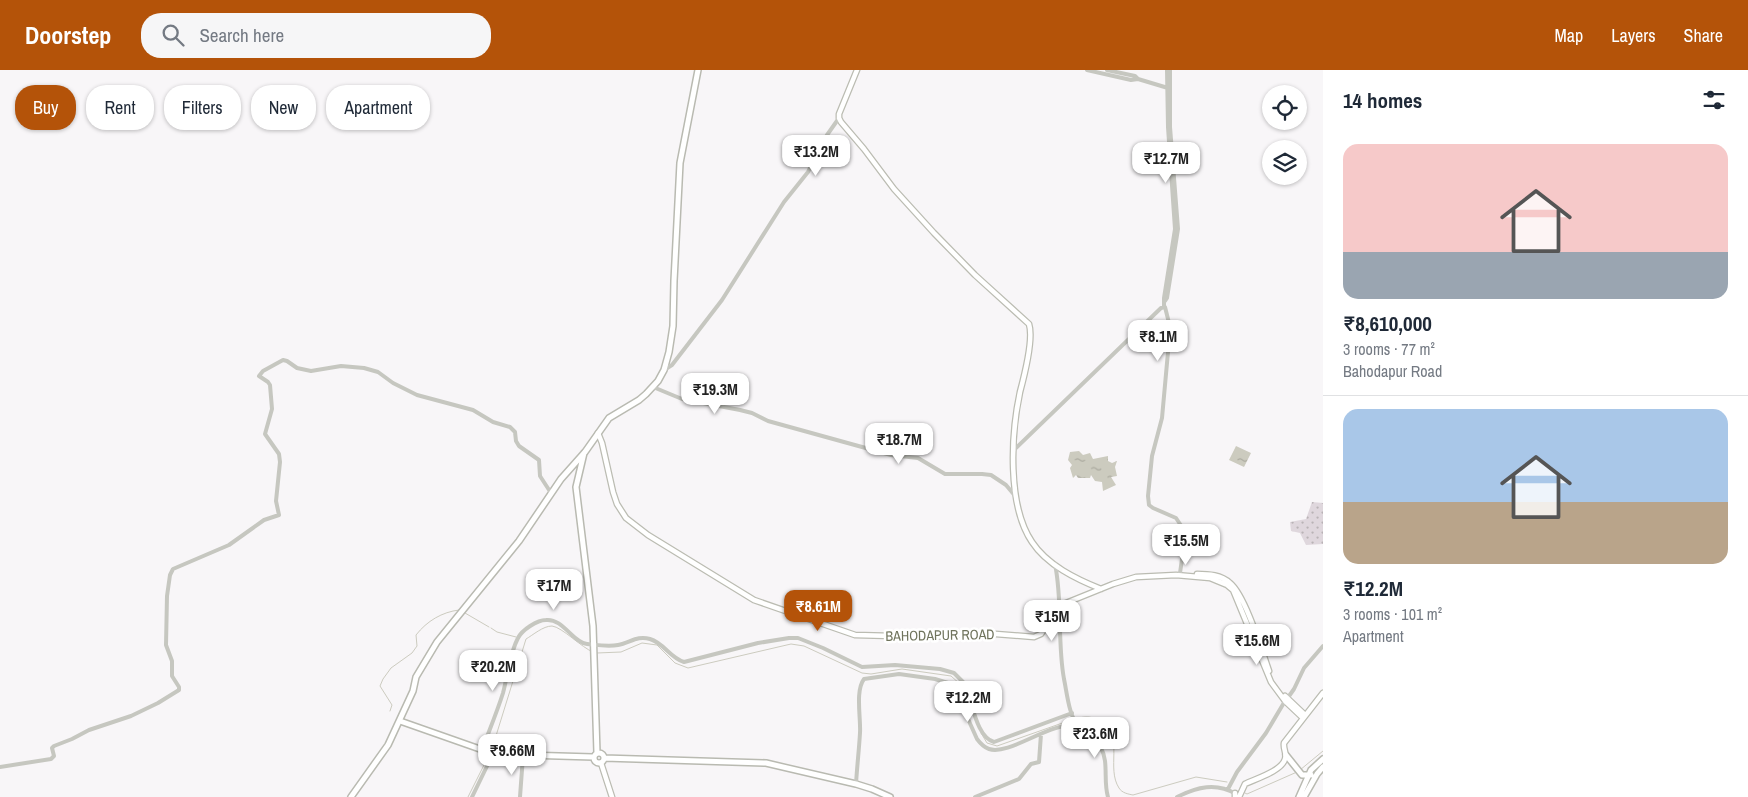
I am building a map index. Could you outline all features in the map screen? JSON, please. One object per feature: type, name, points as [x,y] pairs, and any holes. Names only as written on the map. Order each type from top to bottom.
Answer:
[{"type":"main road","points":[[351,797],[388,744],[413,692],[416,677],[437,642],[519,541],[561,478],[585,452],[611,416],[639,400],[653,387],[664,370],[673,326],[680,163],[698,70]]},
{"type":"main road","points":[[857,70],[839,118],[894,189],[934,233],[975,275],[1029,324],[1029,350],[1015,423],[1016,497],[1025,529],[1031,542],[1055,564],[1086,583],[1101,589]]},
{"type":"main road","name":"BAHODAPUR ROAD","points":[[598,433],[613,492],[617,504],[626,518],[648,535],[732,588],[774,608],[855,635],[930,637],[984,633],[1034,637],[1041,634],[1060,606]]},
{"type":"main road","points":[[585,452],[576,486],[595,645],[596,762],[602,760],[761,762],[856,784],[890,797]]},
{"type":"main road","points":[[1113,584],[1136,574],[1180,573],[1216,575],[1229,581],[1236,588],[1272,679],[1286,700]]},
{"type":"main road","points":[[1060,606],[1113,584],[1144,575],[1180,575],[1215,578],[1227,585],[1238,600],[1271,682],[1286,700],[1304,716]]},
{"type":"main road","points":[[1315,772],[1302,775],[1283,749],[1284,743],[1323,693]]},
{"type":"main road","points":[[400,721],[493,754],[522,756],[602,754],[612,797]]},
{"type":"main road","points":[[1237,796],[1245,784],[1263,777],[1282,765],[1286,755]]},
{"type":"main road","points":[[1299,797],[1323,759]]},
{"type":"main road","points":[[1304,797],[1315,772]]},
{"type":"street","points":[[1087,70],[1131,80],[1138,79]]},
{"type":"street","points":[[1107,70],[1135,76],[1138,79],[1169,89]]},
{"type":"street","points":[[1169,70],[1168,127],[1175,229],[1164,307],[1168,315],[1170,341],[1162,418],[1150,463],[1148,496],[1150,505],[1153,508],[1176,518],[1182,527],[1184,540],[1180,573]]},
{"type":"street","points":[[664,370],[672,365],[722,300],[784,202],[812,166],[827,135],[839,118]]},
{"type":"street","points":[[1014,450],[1164,307]]},
{"type":"street","points":[[0,767],[51,759],[54,756],[52,748],[54,746],[89,730],[131,716],[179,690],[172,676],[172,661],[166,645],[166,596],[170,575],[174,569],[229,545],[264,520],[279,515],[276,501],[280,462],[279,454],[265,434],[272,408],[270,384],[258,376],[263,371],[283,360],[297,368],[311,372],[341,366],[374,370],[393,383],[417,395],[473,410],[493,422],[510,428],[515,432],[516,441],[519,446],[539,460],[540,476],[551,493]]},
{"type":"street","points":[[653,387],[682,400],[740,410],[752,413],[768,421],[891,455],[918,458],[945,474],[991,475],[1006,486],[1016,497]]},
{"type":"street","points":[[1055,564],[1060,606],[1062,667],[1072,714],[1077,724],[1101,747],[1108,797]]},
{"type":"street","points":[[484,751],[503,693],[512,651],[518,638],[524,631],[541,621],[550,620],[560,625],[584,644],[618,645],[642,636],[657,642],[672,656],[687,662],[758,643],[798,638],[867,669],[895,665],[940,669],[954,673],[966,685],[981,730],[990,741],[998,741],[1072,714]]},
{"type":"street","points":[[1228,789],[1237,772],[1266,733],[1294,689],[1304,668],[1323,646]]},
{"type":"street","points":[[856,784],[860,734],[860,697],[862,682],[867,677],[867,669]]},
{"type":"street","points":[[867,677],[874,679],[892,674],[906,674],[935,679],[951,685],[977,739],[986,748],[994,750],[1003,749],[1067,725],[1077,724]]},
{"type":"street","points":[[975,797],[1019,779],[1031,764],[1038,762],[1041,734]]},
{"type":"street","points":[[472,797],[493,754]]},
{"type":"street","points":[[520,797],[522,756]]},
{"type":"street","points":[[1177,797],[1199,787],[1228,789],[1237,796]]},
{"type":"shaded area","points":[[1312,502],[1323,503],[1323,544],[1306,545],[1300,533],[1291,531],[1290,522],[1306,519]]},
{"type":"water","points":[[1236,446],[1251,453],[1244,467],[1229,460]]},
{"type":"water","points":[[1079,451],[1083,455],[1090,453],[1093,459],[1108,456],[1108,461],[1112,463],[1117,461],[1115,467],[1117,476],[1111,477],[1116,485],[1103,491],[1102,482],[1095,481],[1091,475],[1090,478],[1078,478],[1076,475],[1073,478],[1070,468],[1072,465],[1068,460],[1070,452]]},
{"type":"waterway","points":[[390,711],[392,705],[380,686],[383,679],[391,668],[412,653],[417,646],[416,635],[425,625],[441,615],[459,610]]},
{"type":"waterway","points":[[465,613],[489,627]]},
{"type":"waterway","points":[[491,752],[526,639],[542,629],[552,626],[593,652]]},
{"type":"waterway","points":[[491,628],[497,632],[516,637]]},
{"type":"waterway","points":[[597,653],[621,652],[642,643],[657,645],[675,663],[688,668],[791,644],[804,646],[862,673],[871,674],[902,669],[951,676],[960,684],[970,706]]},
{"type":"waterway","points":[[1075,719],[1086,717],[1099,720],[1109,729],[1114,745],[1115,780],[1120,790],[1125,793],[1133,795],[1196,777],[1227,782]]},
{"type":"waterway","points":[[981,733],[987,743],[997,746],[1071,720]]},
{"type":"waterway","points":[[1300,770],[1323,751]]},
{"type":"waterway","points":[[468,797],[489,755]]},
{"type":"waterway","points":[[1245,793],[1247,794],[1297,772]]}]
